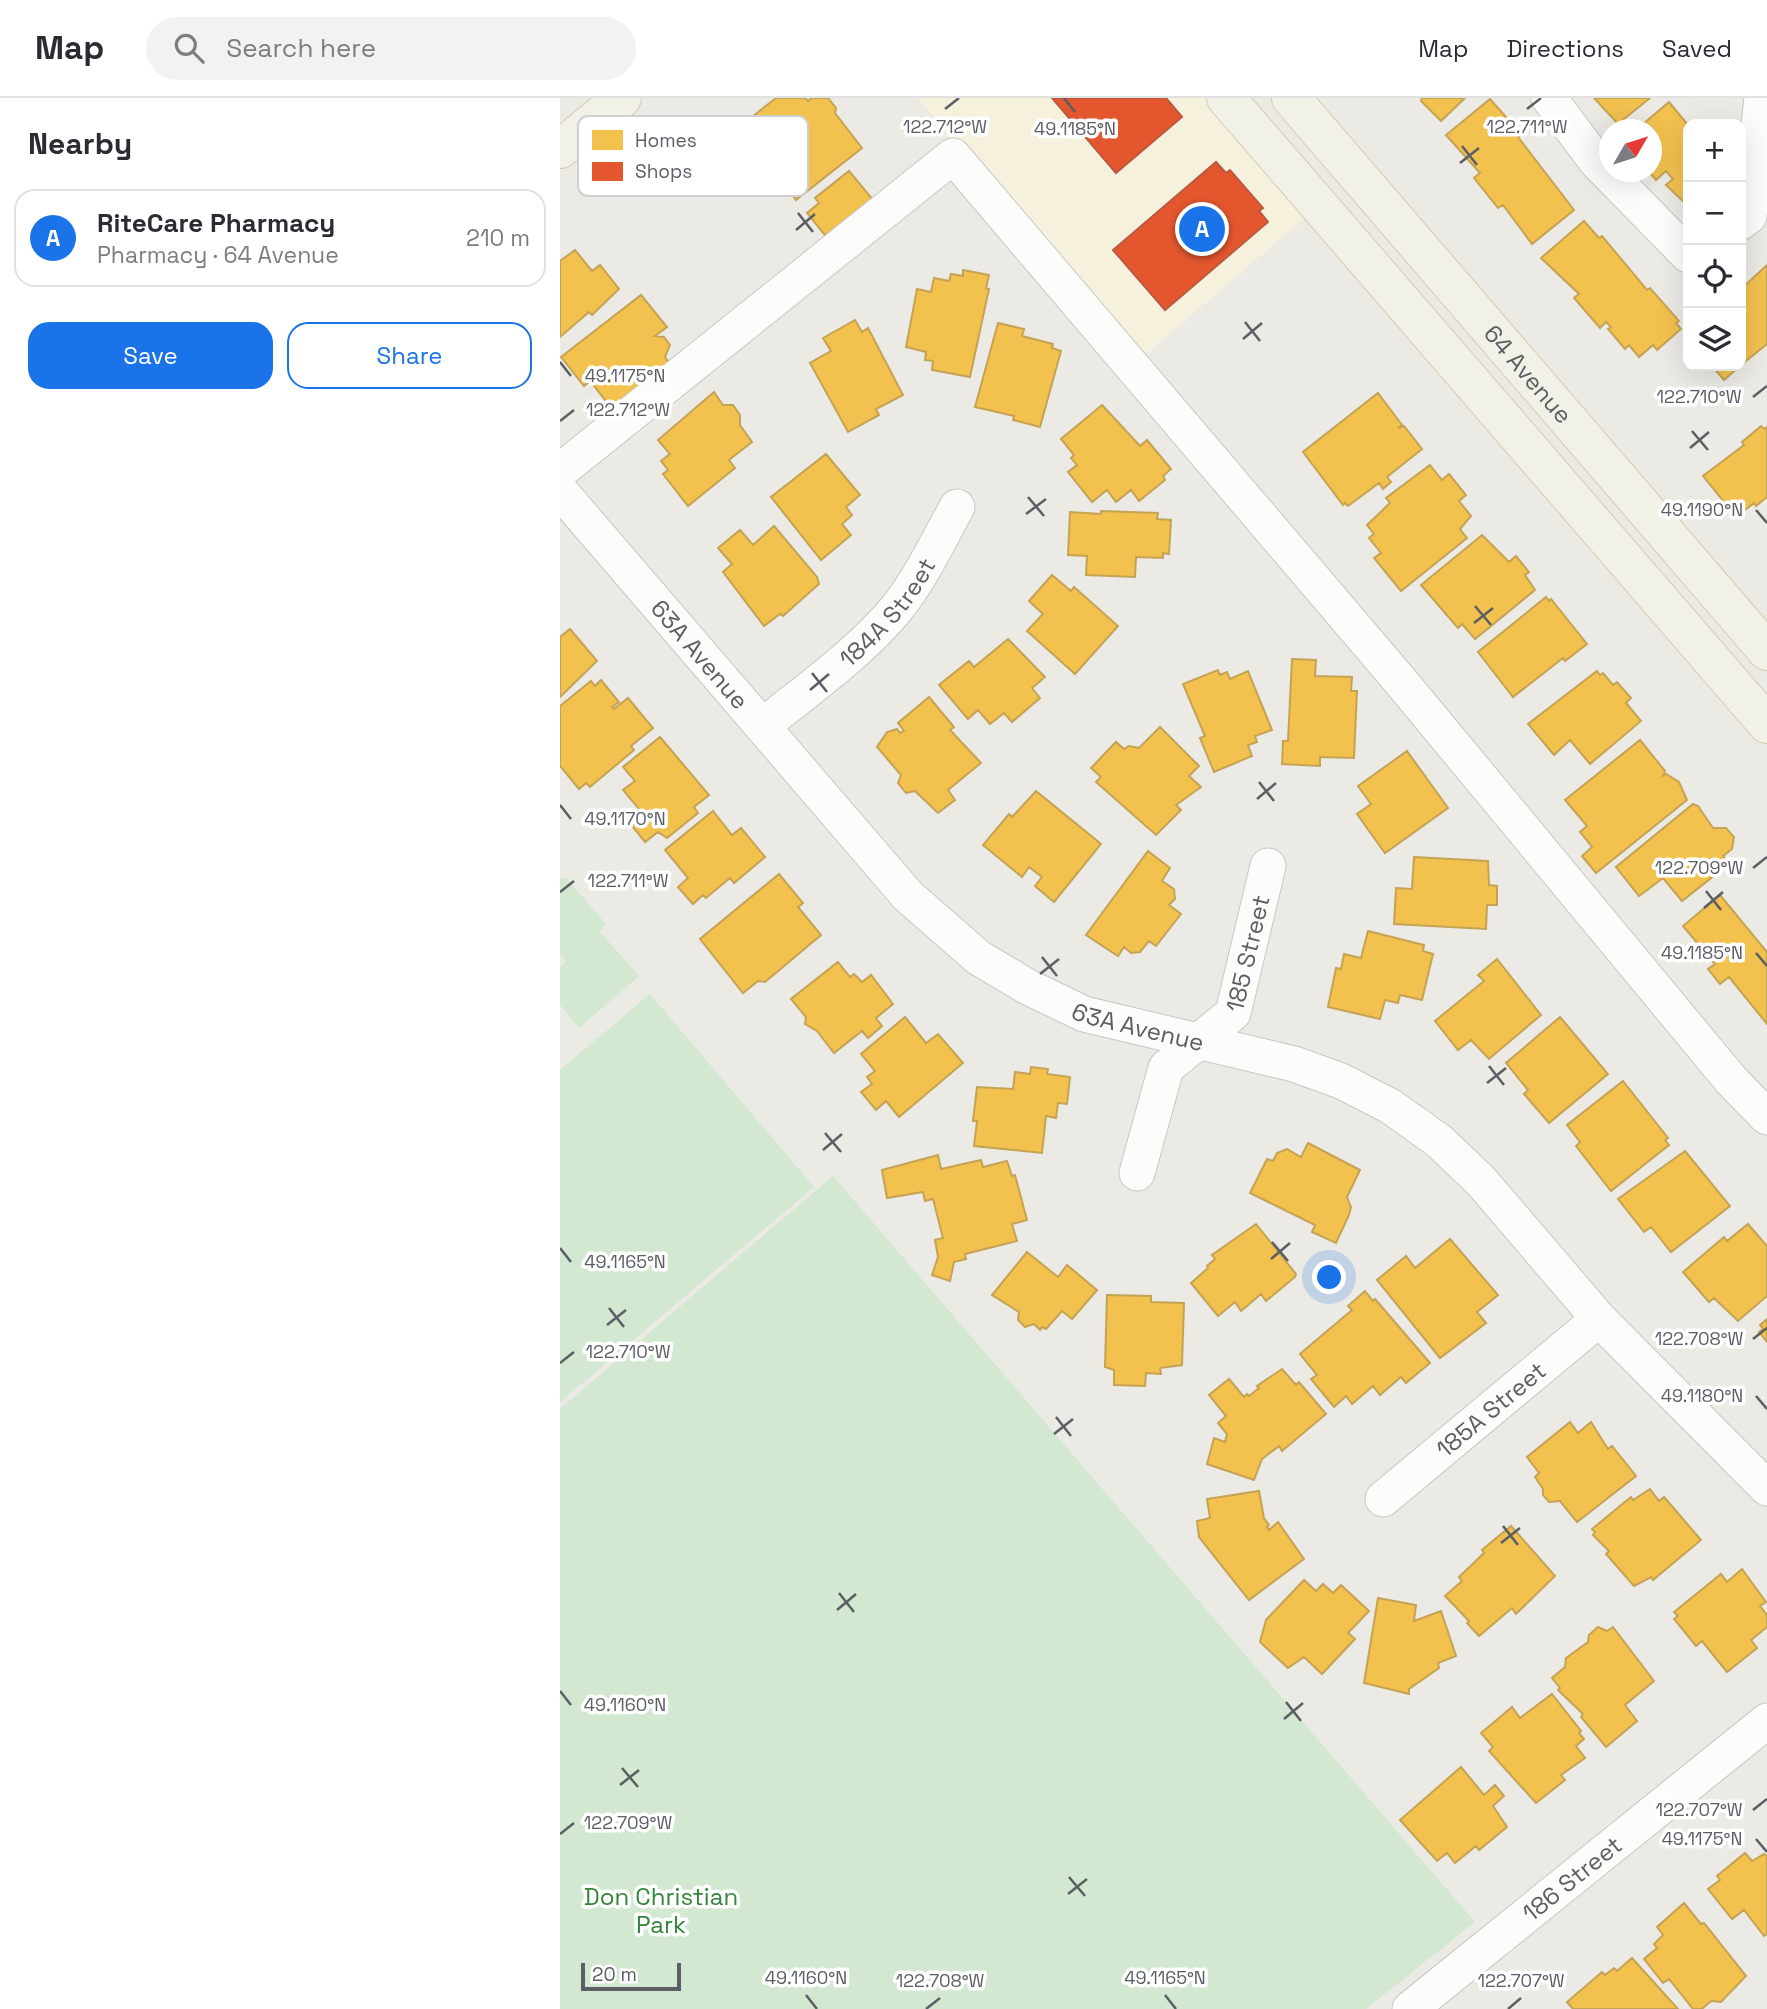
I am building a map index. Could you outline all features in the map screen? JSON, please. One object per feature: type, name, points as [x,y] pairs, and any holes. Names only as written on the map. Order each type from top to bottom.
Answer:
[{"type":"main road","points":[[600,116],[622,98]]},
{"type":"main road","points":[[1226,98],[1767,724]]},
{"type":"main road","name":"64 Avenue","points":[[1291,98],[1767,651]]},
{"type":"main road","points":[[560,149],[578,134]]},
{"type":"street","points":[[1549,98],[1596,161],[1683,250]]},
{"type":"street","points":[[1746,218],[1749,216],[1762,98]]},
{"type":"street","points":[[560,471],[953,156],[1402,683],[1731,1080],[1767,1117]]},
{"type":"street","name":"63A Avenue","points":[[560,491],[764,725],[908,896],[979,958],[1028,987],[1084,1014],[1294,1064],[1341,1081],[1390,1106],[1438,1141],[1481,1181],[1599,1319],[1767,1488]]},
{"type":"street","name":"184A Street","points":[[764,725],[854,650],[897,608],[926,564],[957,507]]},
{"type":"street","name":"185 Street","points":[[1137,1173],[1166,1068],[1233,1013],[1268,866]]},
{"type":"street","name":"185A Street","points":[[1383,1499],[1599,1319]]},
{"type":"street","name":"186 Street","points":[[1410,2009],[1767,1721]]},
{"type":"shaded area","points":[[918,98],[1207,98],[1308,215],[1139,360]]},
{"type":"green space","points":[[560,878],[566,878],[606,924],[599,931],[639,976],[579,1028],[560,1005],[560,967],[566,961],[560,954]]},
{"type":"green space","points":[[650,994],[814,1187],[560,1402],[560,1070]]},
{"type":"green space","name":"Don Christian Park","points":[[833,1176],[1475,1922],[1366,2009],[560,2009],[560,1409]]},
{"type":"building: Homes","points":[[776,98],[805,98],[808,101],[812,98],[828,98],[836,108],[835,113],[862,148],[808,191],[808,116],[753,116]]},
{"type":"building: Homes","points":[[1422,98],[1465,98],[1441,121],[1421,101]]},
{"type":"building: Homes","points":[[1594,98],[1650,98],[1624,119],[1613,119]]},
{"type":"building: Homes","points":[[1490,99],[1521,134],[1518,137],[1574,210],[1532,244],[1503,205],[1498,208],[1474,178],[1480,173],[1446,135]]},
{"type":"building: Homes","points":[[1669,102],[1683,119],[1683,201],[1666,185],[1673,179],[1666,171],[1662,175],[1662,119],[1649,119]]},
{"type":"building: Homes","points":[[849,171],[874,201],[828,239],[807,213],[819,203],[815,198]]},
{"type":"building: Homes","points":[[1584,221],[1599,238],[1602,236],[1647,290],[1650,288],[1679,321],[1676,323],[1681,329],[1657,350],[1653,345],[1639,357],[1629,345],[1625,349],[1608,329],[1611,327],[1606,322],[1600,328],[1574,298],[1579,294],[1541,258]]},
{"type":"building: Homes","points":[[575,250],[592,271],[600,265],[619,289],[592,315],[589,312],[560,337],[560,261]]},
{"type":"building: Homes","points":[[1767,265],[1767,344],[1746,361],[1746,308],[1746,284]]},
{"type":"building: Homes","points":[[963,270],[989,275],[986,288],[989,289],[970,377],[932,370],[933,361],[925,360],[926,352],[906,347],[917,289],[931,292],[934,278],[949,281],[951,274],[963,276]]},
{"type":"building: Homes","points":[[641,295],[667,327],[655,336],[664,337],[670,345],[665,357],[671,365],[613,410],[590,381],[584,386],[561,357]]},
{"type":"building: Homes","points":[[855,320],[862,332],[868,328],[903,395],[876,409],[879,415],[848,432],[810,363],[831,351],[823,338]]},
{"type":"building: Homes","points":[[998,323],[1024,329],[1022,336],[1053,344],[1052,348],[1061,351],[1040,427],[1013,420],[1014,416],[975,407]]},
{"type":"building: Homes","points":[[1716,371],[1734,371],[1724,380]]},
{"type":"building: Homes","points":[[714,392],[723,405],[733,405],[740,415],[740,425],[752,442],[729,460],[735,468],[688,506],[663,474],[668,470],[661,461],[670,454],[658,440]]},
{"type":"building: Homes","points":[[1378,393],[1402,425],[1398,428],[1404,426],[1422,449],[1387,477],[1391,482],[1383,489],[1379,483],[1348,506],[1345,503],[1343,505],[1303,452]]},
{"type":"building: Homes","points":[[1102,405],[1140,446],[1147,440],[1171,469],[1163,476],[1165,480],[1139,501],[1131,490],[1116,502],[1107,490],[1092,502],[1068,472],[1077,465],[1071,458],[1074,455],[1061,439]]},
{"type":"building: Homes","points":[[1761,426],[1764,429],[1767,427],[1767,497],[1736,517],[1703,476],[1744,445],[1742,442]]},
{"type":"building: Homes","points":[[826,454],[860,495],[846,507],[852,515],[842,524],[851,535],[821,560],[771,497]]},
{"type":"building: Homes","points":[[1430,465],[1442,480],[1449,474],[1466,495],[1459,501],[1471,516],[1460,529],[1467,538],[1401,591],[1374,558],[1381,553],[1369,538],[1374,534],[1367,525],[1390,503],[1386,498]]},
{"type":"building: Homes","points":[[1101,511],[1158,513],[1157,519],[1171,520],[1169,554],[1163,553],[1163,558],[1136,557],[1135,577],[1086,575],[1087,556],[1068,555],[1070,512],[1101,514]]},
{"type":"building: Homes","points":[[774,526],[817,577],[819,584],[783,616],[780,614],[764,626],[723,572],[732,564],[718,548],[740,530],[753,545]]},
{"type":"building: Homes","points":[[1482,535],[1509,562],[1516,556],[1529,572],[1525,575],[1535,590],[1475,639],[1462,624],[1458,628],[1421,585]]},
{"type":"building: Homes","points":[[1052,575],[1071,591],[1074,587],[1118,626],[1075,674],[1027,631],[1043,614],[1029,601]]},
{"type":"building: Homes","points":[[1546,597],[1549,601],[1551,599],[1587,644],[1565,661],[1563,658],[1513,697],[1478,652]]},
{"type":"building: Homes","points":[[570,629],[597,661],[560,697],[560,637]]},
{"type":"building: Homes","points":[[1008,639],[1045,677],[1032,688],[1040,698],[1012,722],[1004,713],[990,724],[978,710],[968,719],[939,685],[969,661],[974,667]]},
{"type":"building: Homes","points":[[1292,659],[1316,660],[1315,676],[1352,677],[1351,691],[1357,691],[1354,758],[1320,757],[1320,766],[1282,764],[1283,741],[1288,741]]},
{"type":"building: Homes","points":[[1218,670],[1220,675],[1227,672],[1230,679],[1248,671],[1272,730],[1255,736],[1257,742],[1248,745],[1252,756],[1214,772],[1200,738],[1205,736],[1183,684]]},
{"type":"building: Homes","points":[[1597,671],[1600,675],[1603,673],[1613,685],[1617,682],[1631,698],[1626,703],[1641,721],[1590,764],[1570,740],[1554,755],[1528,724]]},
{"type":"building: Homes","points":[[601,680],[619,702],[612,707],[614,709],[628,698],[653,728],[631,746],[634,750],[590,787],[586,783],[579,789],[560,766],[560,706],[591,681],[595,686]]},
{"type":"building: Homes","points":[[929,697],[954,727],[950,730],[981,763],[948,790],[955,800],[938,813],[915,791],[906,793],[898,783],[901,775],[877,747],[887,732],[897,729],[900,733],[904,731],[898,723]]},
{"type":"building: Homes","points":[[1160,727],[1199,766],[1189,776],[1201,787],[1176,805],[1181,810],[1156,835],[1096,782],[1101,777],[1091,768],[1116,742],[1124,749],[1129,746],[1139,748]]},
{"type":"building: Homes","points":[[660,737],[709,795],[694,807],[698,813],[667,838],[658,832],[645,842],[632,826],[645,816],[623,790],[635,781],[623,767]]},
{"type":"building: Homes","points":[[1640,740],[1665,771],[1663,776],[1666,774],[1679,782],[1687,800],[1596,873],[1582,856],[1592,847],[1580,832],[1587,826],[1565,800]]},
{"type":"building: Homes","points":[[1407,751],[1448,808],[1385,853],[1357,814],[1371,804],[1358,786]]},
{"type":"building: Homes","points":[[1036,791],[1101,844],[1054,902],[1035,886],[1042,877],[1029,867],[1022,877],[983,845],[1009,814],[1012,817]]},
{"type":"building: Homes","points":[[1693,804],[1698,806],[1713,828],[1726,828],[1734,837],[1732,849],[1723,856],[1729,864],[1682,901],[1663,878],[1639,896],[1616,867]]},
{"type":"building: Homes","points":[[713,811],[732,835],[741,828],[765,857],[734,883],[730,878],[706,898],[703,895],[693,904],[678,887],[688,878],[665,850]]},
{"type":"building: Homes","points":[[1148,851],[1170,868],[1162,881],[1174,889],[1175,899],[1169,905],[1181,914],[1156,946],[1149,941],[1140,952],[1131,953],[1124,947],[1118,956],[1086,935]]},
{"type":"building: Homes","points":[[1414,857],[1488,861],[1489,885],[1497,886],[1497,905],[1487,905],[1486,929],[1394,924],[1396,888],[1412,889]]},
{"type":"building: Homes","points":[[779,874],[803,903],[798,907],[821,935],[765,982],[758,981],[743,993],[700,939]]},
{"type":"building: Homes","points":[[1720,895],[1767,952],[1767,1024],[1729,977],[1720,984],[1708,969],[1715,964],[1683,926]]},
{"type":"building: Homes","points":[[1368,931],[1424,945],[1423,951],[1433,954],[1422,1000],[1400,995],[1398,1003],[1385,1000],[1380,1019],[1328,1007],[1336,968],[1341,969],[1344,954],[1361,958]]},
{"type":"building: Homes","points":[[1497,959],[1541,1015],[1489,1059],[1471,1040],[1458,1050],[1435,1021],[1484,981],[1478,975]]},
{"type":"building: Homes","points":[[838,962],[850,977],[854,974],[862,982],[871,975],[893,1004],[876,1018],[882,1026],[868,1038],[862,1031],[834,1053],[817,1031],[805,1024],[806,1017],[791,999]]},
{"type":"building: Homes","points":[[905,1017],[926,1043],[938,1034],[963,1063],[899,1117],[886,1101],[876,1110],[861,1092],[872,1084],[867,1077],[875,1071],[861,1054]]},
{"type":"building: Homes","points":[[1560,1017],[1608,1074],[1549,1123],[1524,1094],[1528,1090],[1506,1063]]},
{"type":"building: Homes","points":[[1031,1067],[1048,1069],[1047,1074],[1070,1077],[1067,1104],[1058,1103],[1056,1118],[1046,1116],[1042,1153],[974,1146],[977,1121],[973,1121],[977,1087],[1013,1089],[1015,1072],[1030,1074]]},
{"type":"building: Homes","points":[[1623,1081],[1668,1138],[1665,1140],[1669,1145],[1611,1191],[1576,1146],[1580,1142],[1567,1125]]},
{"type":"building: Homes","points":[[1308,1143],[1360,1170],[1347,1197],[1351,1207],[1336,1243],[1312,1232],[1315,1225],[1250,1193],[1267,1159],[1273,1161],[1277,1153],[1287,1149],[1301,1157]]},
{"type":"building: Homes","points":[[1685,1151],[1730,1206],[1671,1252],[1651,1227],[1644,1232],[1618,1199]]},
{"type":"building: Homes","points":[[938,1155],[941,1169],[981,1160],[983,1167],[1007,1161],[1012,1176],[1015,1175],[1027,1220],[1012,1224],[1017,1241],[965,1254],[966,1259],[954,1262],[950,1281],[932,1275],[938,1257],[935,1240],[943,1238],[933,1199],[925,1201],[923,1192],[887,1198],[882,1170]]},
{"type":"building: Homes","points":[[1256,1224],[1296,1274],[1295,1277],[1266,1301],[1261,1294],[1241,1311],[1235,1302],[1218,1316],[1191,1283],[1215,1259],[1212,1255]]},
{"type":"building: Homes","points":[[1748,1224],[1767,1246],[1767,1296],[1738,1321],[1714,1298],[1709,1302],[1683,1272],[1724,1237],[1727,1241]]},
{"type":"building: Homes","points":[[1450,1239],[1498,1295],[1477,1312],[1486,1323],[1440,1358],[1377,1280],[1406,1256],[1415,1268]]},
{"type":"building: Homes","points":[[1027,1252],[1058,1277],[1067,1265],[1097,1290],[1072,1319],[1062,1311],[1046,1329],[1042,1327],[1040,1330],[1034,1324],[1025,1327],[1018,1320],[1019,1312],[992,1295]]},
{"type":"building: Homes","points":[[1365,1291],[1430,1363],[1406,1383],[1401,1377],[1380,1395],[1373,1386],[1352,1404],[1346,1396],[1334,1407],[1311,1379],[1317,1375],[1300,1354],[1352,1310],[1348,1306]]},
{"type":"building: Homes","points":[[1107,1295],[1151,1296],[1151,1302],[1184,1303],[1182,1365],[1160,1368],[1161,1374],[1146,1373],[1145,1386],[1114,1385],[1114,1370],[1105,1367]]},
{"type":"building: Homes","points":[[1767,1319],[1767,1342],[1759,1332],[1763,1329],[1760,1325]]},
{"type":"building: Homes","points":[[1282,1369],[1296,1385],[1299,1382],[1326,1414],[1282,1451],[1279,1446],[1262,1459],[1254,1480],[1207,1464],[1214,1438],[1225,1442],[1227,1434],[1218,1423],[1226,1416],[1209,1395],[1229,1379],[1244,1397],[1247,1394],[1249,1396],[1259,1388],[1257,1386]]},
{"type":"building: Homes","points":[[1570,1422],[1578,1433],[1591,1422],[1608,1449],[1612,1446],[1636,1476],[1577,1522],[1560,1501],[1549,1502],[1543,1495],[1543,1489],[1535,1477],[1539,1473],[1527,1457]]},
{"type":"building: Homes","points":[[1650,1489],[1659,1501],[1664,1497],[1701,1540],[1653,1580],[1651,1577],[1634,1586],[1606,1554],[1609,1551],[1593,1535],[1595,1532],[1592,1529],[1631,1497],[1633,1500]]},
{"type":"building: Homes","points":[[1259,1491],[1264,1518],[1269,1525],[1267,1527],[1269,1530],[1278,1522],[1304,1559],[1249,1600],[1199,1537],[1197,1521],[1210,1518],[1207,1499]]},
{"type":"building: Homes","points":[[1511,1526],[1555,1576],[1516,1614],[1512,1608],[1479,1636],[1445,1596],[1462,1581],[1459,1577],[1484,1553],[1482,1550]]},
{"type":"building: Homes","points":[[1742,1569],[1766,1602],[1760,1606],[1767,1615],[1767,1627],[1751,1640],[1757,1648],[1727,1672],[1702,1641],[1696,1646],[1674,1619],[1678,1616],[1674,1612],[1721,1574],[1727,1582]]},
{"type":"building: Homes","points":[[1304,1580],[1316,1591],[1323,1584],[1333,1593],[1341,1585],[1369,1611],[1348,1633],[1355,1639],[1322,1674],[1304,1657],[1288,1668],[1260,1642],[1266,1620]]},
{"type":"building: Homes","points":[[1378,1598],[1416,1605],[1414,1621],[1441,1611],[1456,1656],[1438,1663],[1439,1668],[1409,1689],[1409,1694],[1364,1683]]},
{"type":"building: Homes","points":[[1598,1627],[1607,1631],[1613,1627],[1654,1681],[1625,1705],[1637,1721],[1606,1747],[1581,1717],[1583,1714],[1558,1690],[1560,1688],[1552,1678],[1565,1667],[1566,1658],[1588,1642],[1589,1635]]},
{"type":"building: Homes","points":[[1552,1694],[1581,1731],[1579,1733],[1584,1739],[1576,1746],[1585,1758],[1561,1775],[1565,1780],[1536,1803],[1489,1751],[1493,1747],[1481,1733],[1512,1707],[1520,1718]]},
{"type":"building: Homes","points":[[1461,1767],[1484,1795],[1495,1785],[1504,1796],[1493,1806],[1507,1827],[1479,1850],[1476,1846],[1455,1863],[1447,1853],[1437,1861],[1400,1820]]},
{"type":"building: Homes","points":[[1745,1853],[1752,1861],[1764,1854],[1767,1856],[1767,1934],[1764,1936],[1744,1910],[1732,1919],[1708,1889],[1720,1880],[1717,1876]]},
{"type":"building: Homes","points":[[1684,1903],[1701,1924],[1704,1923],[1746,1976],[1721,2002],[1711,2001],[1702,2009],[1693,2009],[1669,1979],[1663,1983],[1644,1959],[1657,1948],[1654,1944],[1663,1935],[1657,1927]]},
{"type":"building: Homes","points":[[1632,1958],[1678,2009],[1573,2009],[1567,2002],[1602,1972],[1605,1975],[1614,1968],[1617,1971]]},
{"type":"building: Shops","points":[[1052,98],[1166,98],[1182,117],[1116,173]]},
{"type":"building: Shops","points":[[1216,162],[1226,173],[1230,170],[1263,208],[1259,211],[1268,222],[1165,310],[1113,250]]},
{"type":"place","name":"RiteCare Pharmacy","points":[[1202,229]]}]
